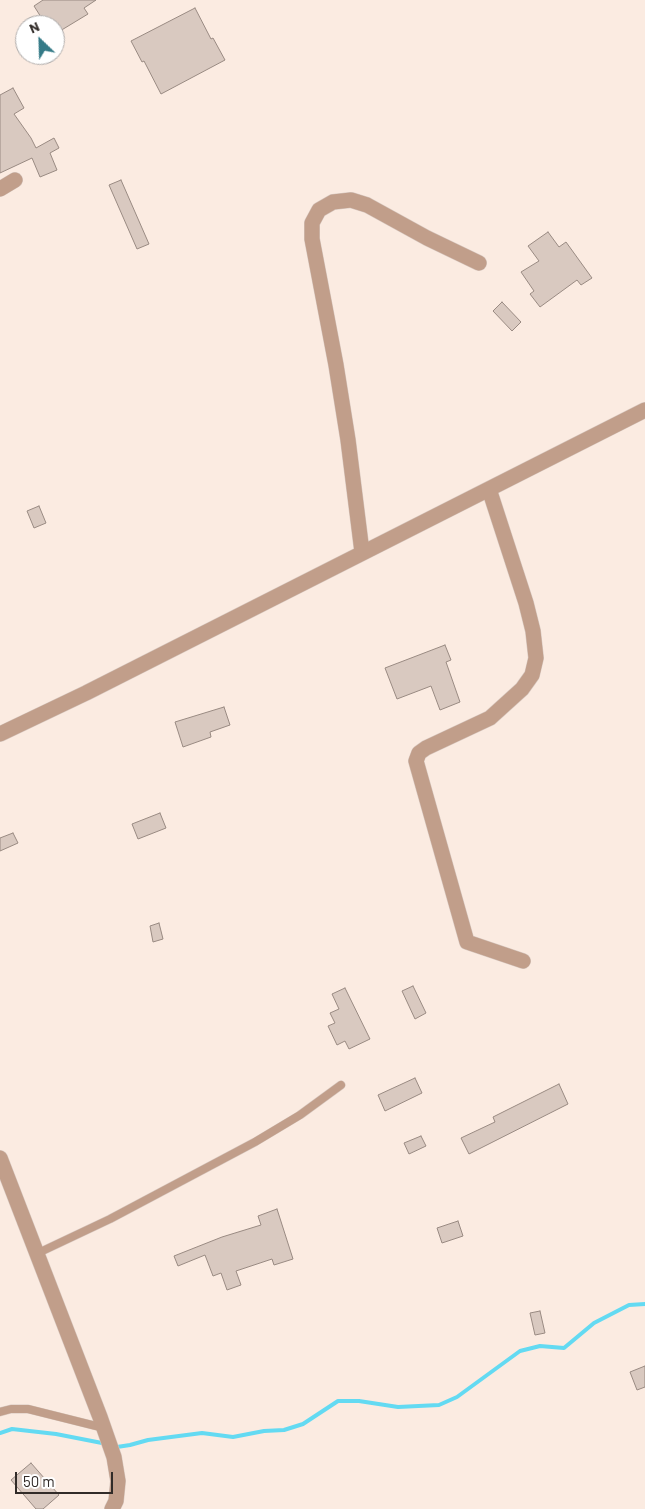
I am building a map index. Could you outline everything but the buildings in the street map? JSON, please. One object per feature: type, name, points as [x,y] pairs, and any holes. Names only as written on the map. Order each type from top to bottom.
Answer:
[{"type":"street","points":[[0,189],[15,180]]},
{"type":"street","points":[[362,552],[348,440],[336,364],[312,238],[312,223],[319,210],[334,202],[351,200],[366,204],[427,238],[478,263]]},
{"type":"street","points":[[0,734],[86,693],[645,410]]},
{"type":"street","points":[[489,489],[526,603],[533,631],[536,658],[532,675],[522,688],[490,718],[426,748],[419,753],[416,761],[467,942],[523,961]]},
{"type":"street","points":[[0,1158],[114,1457],[118,1481],[116,1501],[112,1509]]},
{"type":"lane","points":[[36,1254],[110,1219],[255,1142],[300,1115],[341,1085]]},
{"type":"lane","points":[[0,1412],[11,1409],[28,1409],[104,1428]]},
{"type":"waterway","points":[[117,1447],[148,1440],[202,1433],[233,1437],[264,1431],[284,1430],[303,1424],[338,1401],[359,1401],[398,1407],[439,1405],[457,1397],[520,1351],[540,1346],[564,1348],[594,1323],[629,1305],[645,1304]]},
{"type":"waterway","points":[[0,1433],[12,1429],[56,1434],[102,1443]]}]
